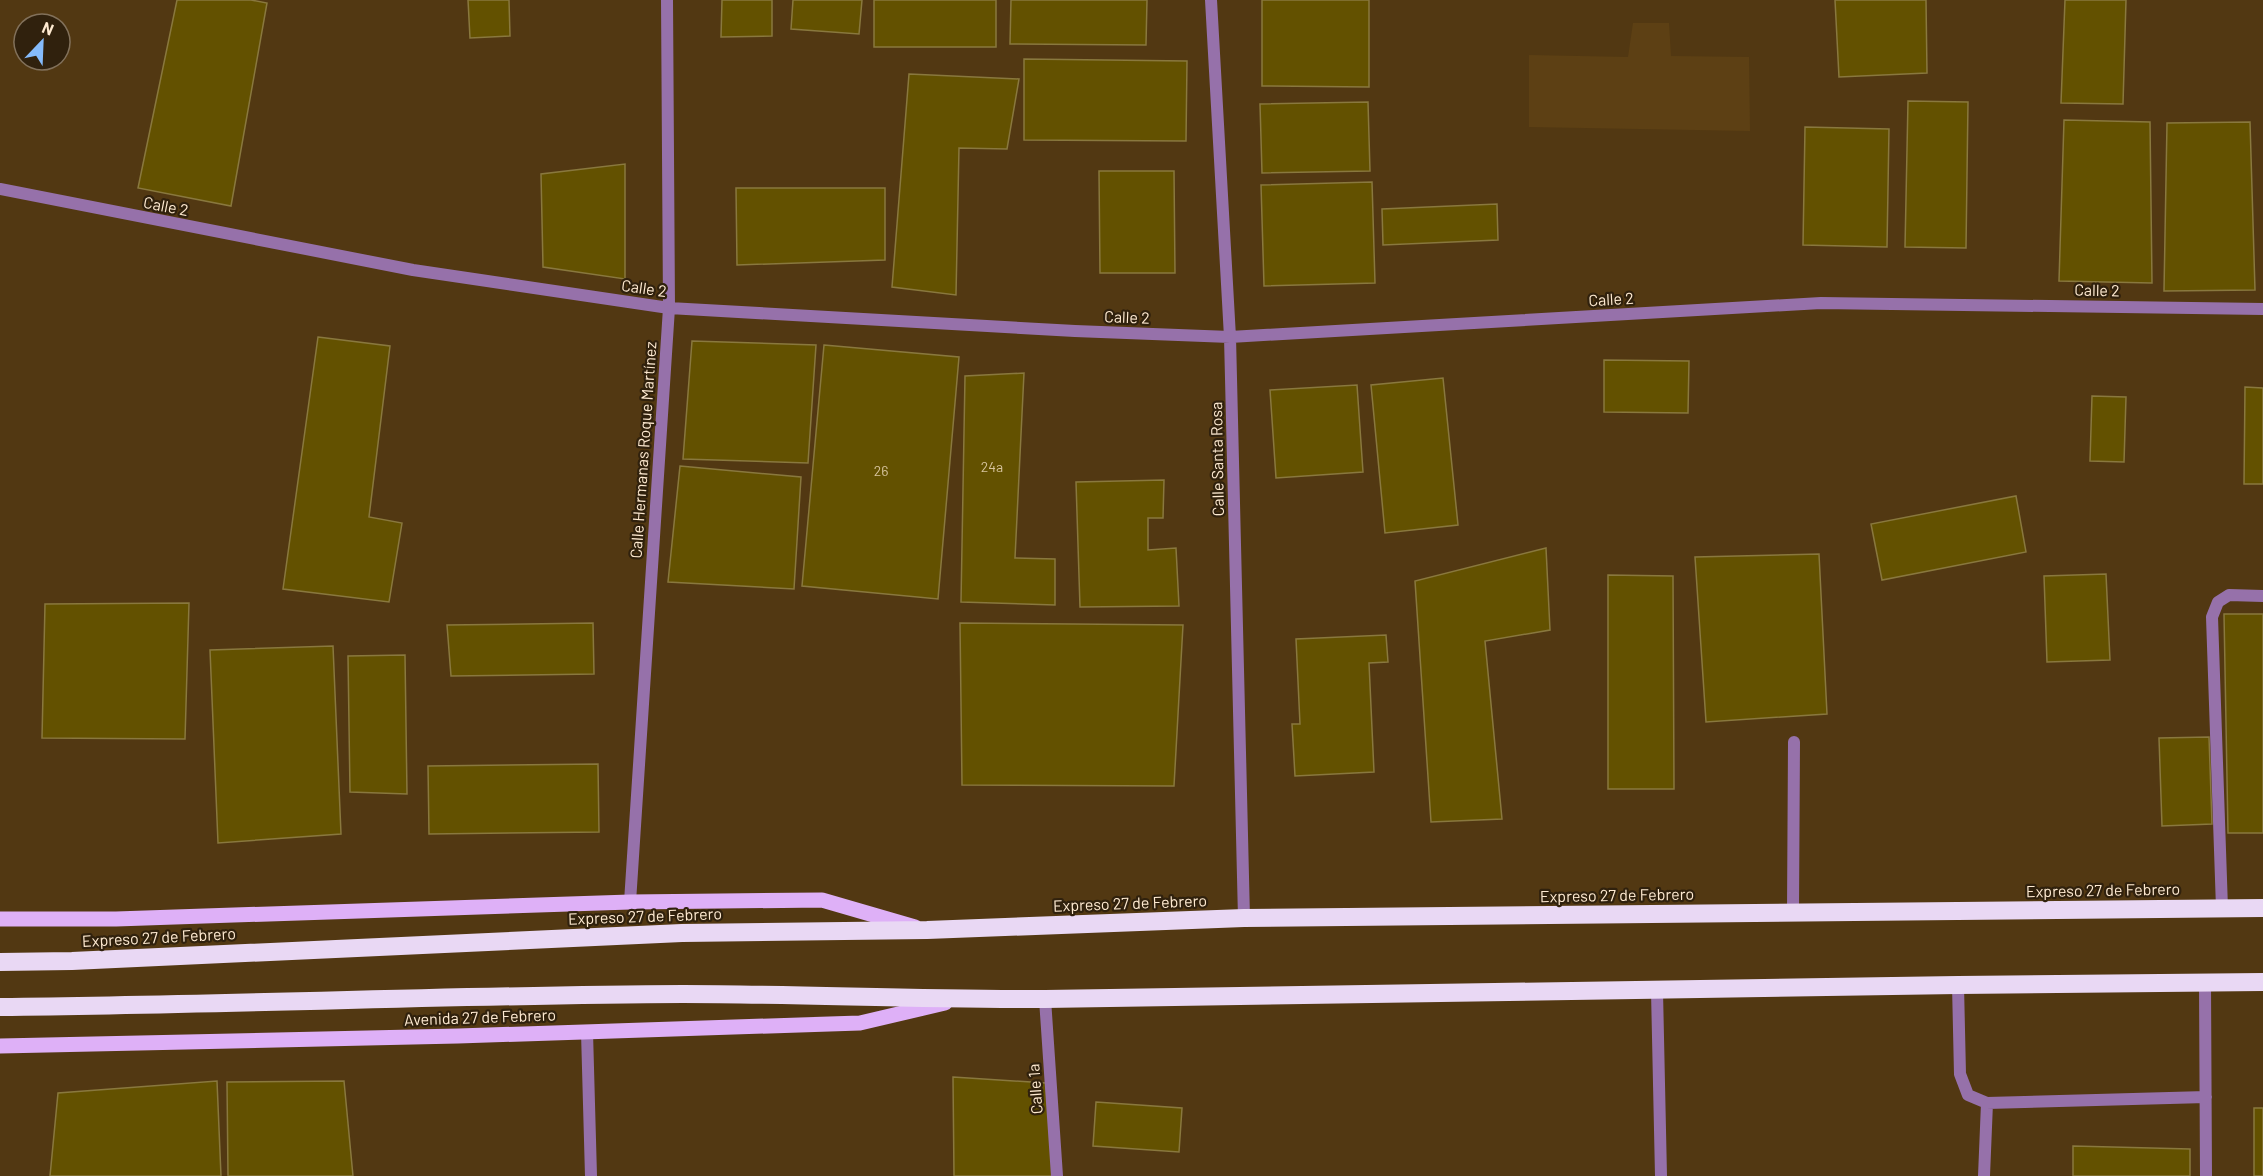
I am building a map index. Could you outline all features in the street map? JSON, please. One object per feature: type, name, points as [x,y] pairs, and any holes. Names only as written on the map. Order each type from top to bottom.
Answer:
[{"type":"highway","name":"Expreso 27 de Febrero","points":[[0,962],[72,961],[682,933],[927,930],[1244,918],[2263,908]]},
{"type":"highway","points":[[0,1007],[684,994],[959,1000],[2263,982]]},
{"type":"main road","points":[[0,919],[116,919],[630,902],[822,900],[927,930]]},
{"type":"main road","name":"Avenida 27 de Febrero","points":[[0,1046],[860,1023],[959,1000]]},
{"type":"street","name":"Calle Hermanas Roque Martínez","points":[[630,902],[669,308],[667,0]]},
{"type":"street","name":"Calle Santa Rosa","points":[[1211,0],[1230,337],[1244,918]]},
{"type":"street","name":"Calle 2","points":[[0,189],[413,270],[669,308],[1075,332],[1230,337],[1821,303],[2263,309]]},
{"type":"street","points":[[2222,908],[2212,617],[2218,602],[2229,595],[2263,596]]},
{"type":"street","points":[[1793,912],[1794,742]]},
{"type":"street","points":[[2205,983],[2206,1176]]},
{"type":"street","points":[[1958,985],[1960,1074],[1968,1095],[1987,1103],[2206,1097]]},
{"type":"street","points":[[1657,991],[1660,1176]]},
{"type":"street","name":"Calle 1a","points":[[1045,999],[1058,1176]]},
{"type":"street","points":[[587,1032],[591,1176]]},
{"type":"street","points":[[1984,1176],[1987,1103]]},
{"type":"shaded area","points":[[1633,23],[1669,23],[1671,56],[1749,57],[1750,131],[1529,127],[1529,55],[1628,57]]},
{"type":"building","points":[[177,0],[251,0],[267,3],[231,206],[138,188]]},
{"type":"building","points":[[468,0],[509,0],[510,36],[470,38]]},
{"type":"building","points":[[722,0],[772,0],[772,36],[721,37]]},
{"type":"building","points":[[793,0],[862,0],[859,34],[791,29]]},
{"type":"building","points":[[874,0],[996,0],[996,47],[874,47]]},
{"type":"building","points":[[1011,0],[1147,0],[1146,45],[1010,44]]},
{"type":"building","points":[[1262,0],[1369,0],[1369,87],[1262,86]]},
{"type":"building","points":[[1835,0],[1926,0],[1927,73],[1839,77]]},
{"type":"building","points":[[2065,0],[2126,0],[2123,104],[2061,103]]},
{"type":"building","points":[[1024,59],[1187,61],[1186,141],[1024,140]]},
{"type":"building","points":[[909,74],[1019,79],[1007,149],[959,148],[956,295],[892,287]]},
{"type":"building","points":[[1908,101],[1968,102],[1966,248],[1905,247]]},
{"type":"building","points":[[1368,102],[1370,171],[1262,173],[1260,104]]},
{"type":"building","points":[[2064,120],[2150,122],[2152,283],[2059,281]]},
{"type":"building","points":[[2250,122],[2255,290],[2164,291],[2167,123]]},
{"type":"building","points":[[1805,127],[1889,129],[1887,247],[1803,245]]},
{"type":"building","points":[[625,164],[625,279],[543,267],[541,174]]},
{"type":"building","points":[[1099,171],[1174,171],[1175,273],[1100,273]]},
{"type":"building","points":[[1372,182],[1375,283],[1264,286],[1261,185]]},
{"type":"building","points":[[736,188],[885,188],[885,260],[737,265]]},
{"type":"building","points":[[1497,204],[1498,240],[1383,245],[1382,209]]},
{"type":"building","points":[[318,337],[390,346],[369,517],[402,523],[389,602],[283,589]]},
{"type":"building","points":[[692,341],[816,345],[808,463],[683,459]]},
{"type":"building","points":[[824,345],[959,357],[938,599],[802,586]]},
{"type":"building","points":[[1604,360],[1689,361],[1688,413],[1604,412]]},
{"type":"building","points":[[1024,373],[1015,558],[1055,559],[1055,605],[961,602],[965,376]]},
{"type":"building","points":[[1443,378],[1458,525],[1385,533],[1371,385]]},
{"type":"building","points":[[1357,385],[1363,472],[1276,478],[1270,390]]},
{"type":"building","points":[[2245,387],[2263,388],[2263,484],[2244,484]]},
{"type":"building","points":[[2092,396],[2126,397],[2124,462],[2090,461]]},
{"type":"building","points":[[680,466],[801,477],[794,589],[668,582]]},
{"type":"building","points":[[1164,480],[1163,518],[1148,518],[1148,550],[1176,548],[1179,606],[1080,607],[1076,482]]},
{"type":"building","points":[[2016,496],[2026,552],[1882,580],[1871,524]]},
{"type":"building","points":[[1546,548],[1550,630],[1485,641],[1502,819],[1431,822],[1415,581]]},
{"type":"building","points":[[1819,554],[1827,714],[1706,722],[1695,557]]},
{"type":"building","points":[[2106,574],[2110,660],[2047,662],[2044,576]]},
{"type":"building","points":[[1608,575],[1673,576],[1674,789],[1608,789]]},
{"type":"building","points":[[189,603],[185,739],[42,738],[45,604]]},
{"type":"building","points":[[2224,614],[2263,614],[2263,833],[2228,833]]},
{"type":"building","points":[[593,623],[594,674],[451,676],[447,625]]},
{"type":"building","points":[[960,623],[1183,625],[1174,786],[962,785]]},
{"type":"building","points":[[1386,635],[1388,662],[1369,663],[1374,772],[1295,776],[1292,724],[1300,724],[1296,639]]},
{"type":"building","points":[[333,646],[341,834],[218,843],[210,650]]},
{"type":"building","points":[[405,655],[407,794],[350,792],[348,656]]},
{"type":"building","points":[[2209,737],[2212,824],[2162,826],[2159,738]]},
{"type":"building","points":[[598,764],[599,832],[429,834],[428,766]]},
{"type":"building","points":[[953,1077],[1046,1083],[1053,1176],[954,1176]]},
{"type":"building","points":[[217,1081],[221,1176],[50,1176],[58,1093]]},
{"type":"building","points":[[344,1081],[353,1176],[228,1176],[227,1082]]},
{"type":"building","points":[[1096,1102],[1182,1108],[1179,1152],[1093,1146]]},
{"type":"building","points":[[2254,1108],[2263,1108],[2263,1176],[2254,1176]]},
{"type":"building","points":[[2073,1146],[2190,1149],[2190,1176],[2073,1176]]}]
